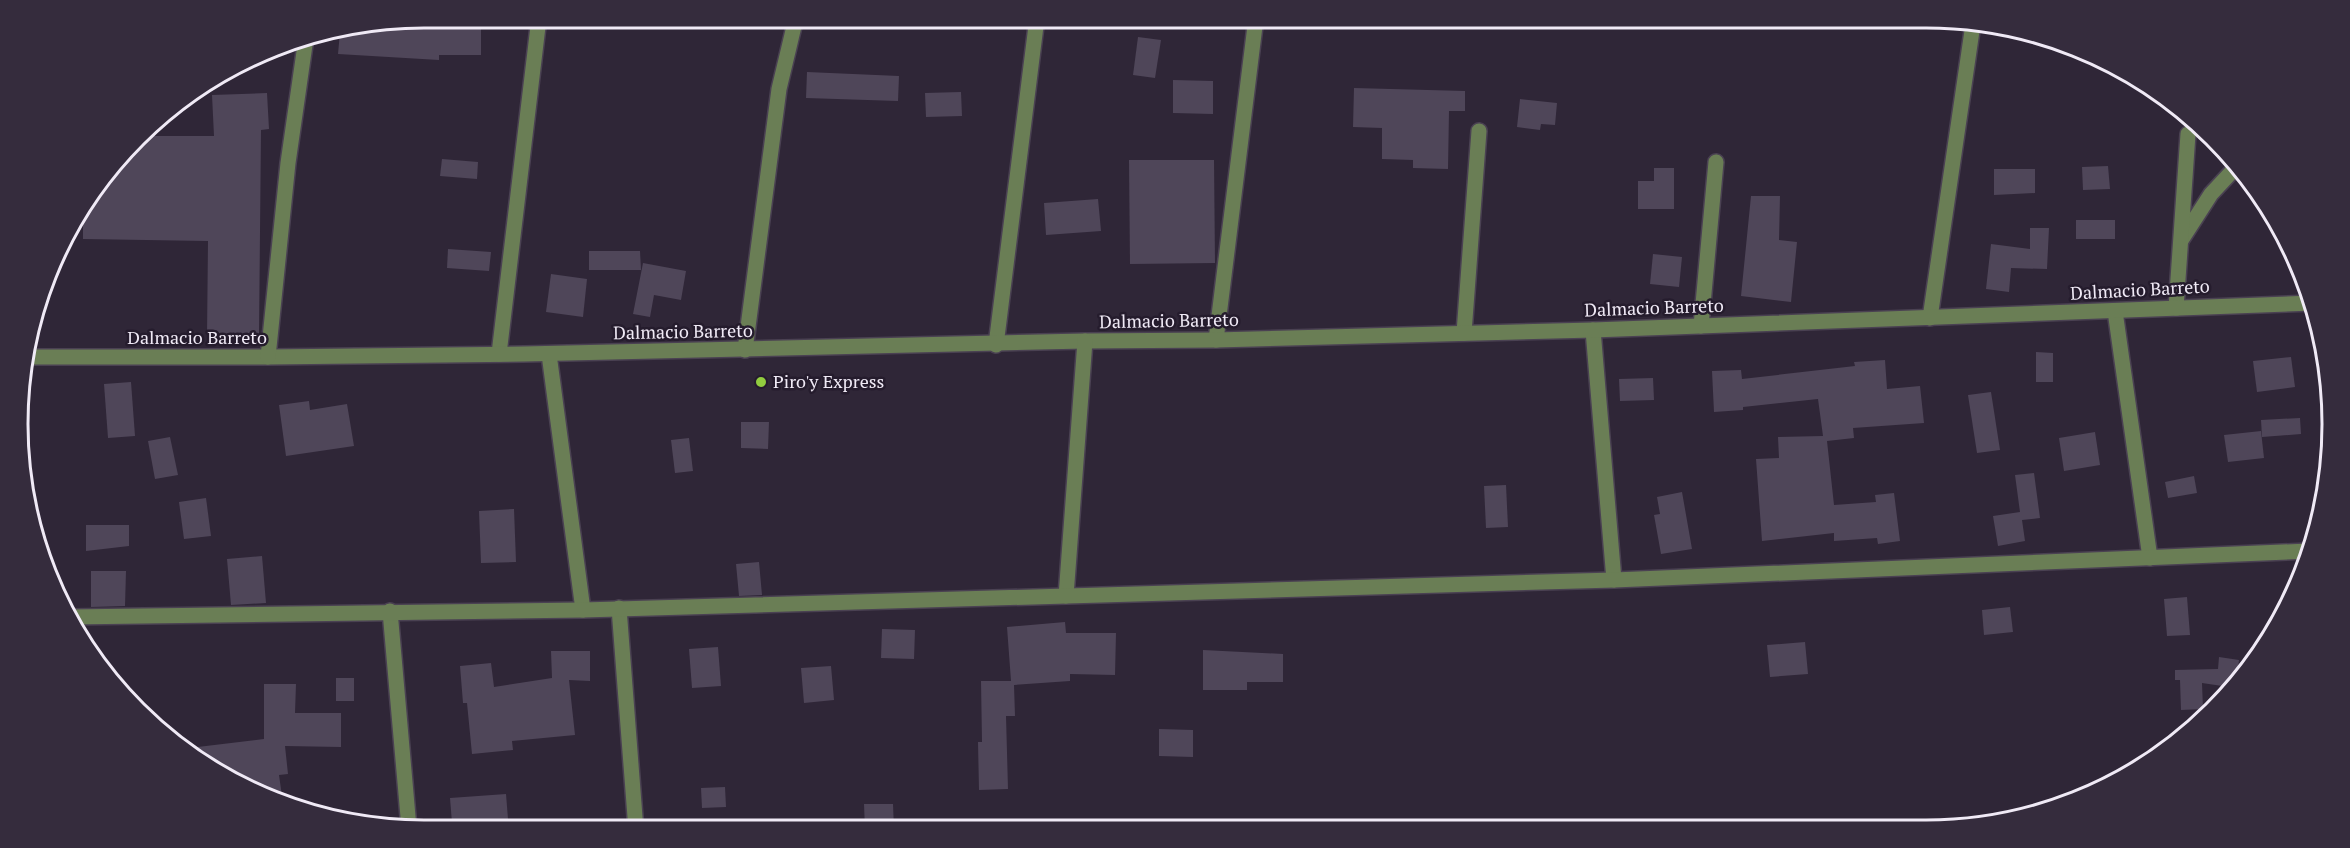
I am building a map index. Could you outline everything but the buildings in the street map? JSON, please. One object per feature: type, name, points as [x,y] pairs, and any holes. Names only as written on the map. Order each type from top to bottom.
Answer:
[{"type":"street","points":[[499,354],[537,28]]},
{"type":"street","points":[[745,350],[779,89],[794,28]]},
{"type":"street","points":[[996,345],[1036,28]]},
{"type":"street","points":[[1216,340],[1255,28]]},
{"type":"street","points":[[1930,318],[1971,31]]},
{"type":"street","points":[[268,357],[288,163],[305,47]]},
{"type":"street","points":[[1464,333],[1479,131]]},
{"type":"street","points":[[2176,308],[2188,134]]},
{"type":"street","points":[[1701,326],[1716,162]]},
{"type":"street","points":[[2182,238],[2211,194],[2231,172]]},
{"type":"street","name":"Dalmacio Barreto","points":[[34,357],[549,354],[1216,340],[1593,330],[2303,303]]},
{"type":"street","points":[[2115,312],[2150,558]]},
{"type":"street","points":[[1593,330],[1614,580]]},
{"type":"street","points":[[1066,596],[1085,341]]},
{"type":"street","points":[[549,354],[583,610]]},
{"type":"street","points":[[78,617],[583,610],[1614,580],[2301,551]]},
{"type":"street","points":[[619,608],[635,820]]},
{"type":"street","points":[[390,611],[408,819]]},
{"type":"place","name":"Piro'y Express","points":[[761,382]]}]
